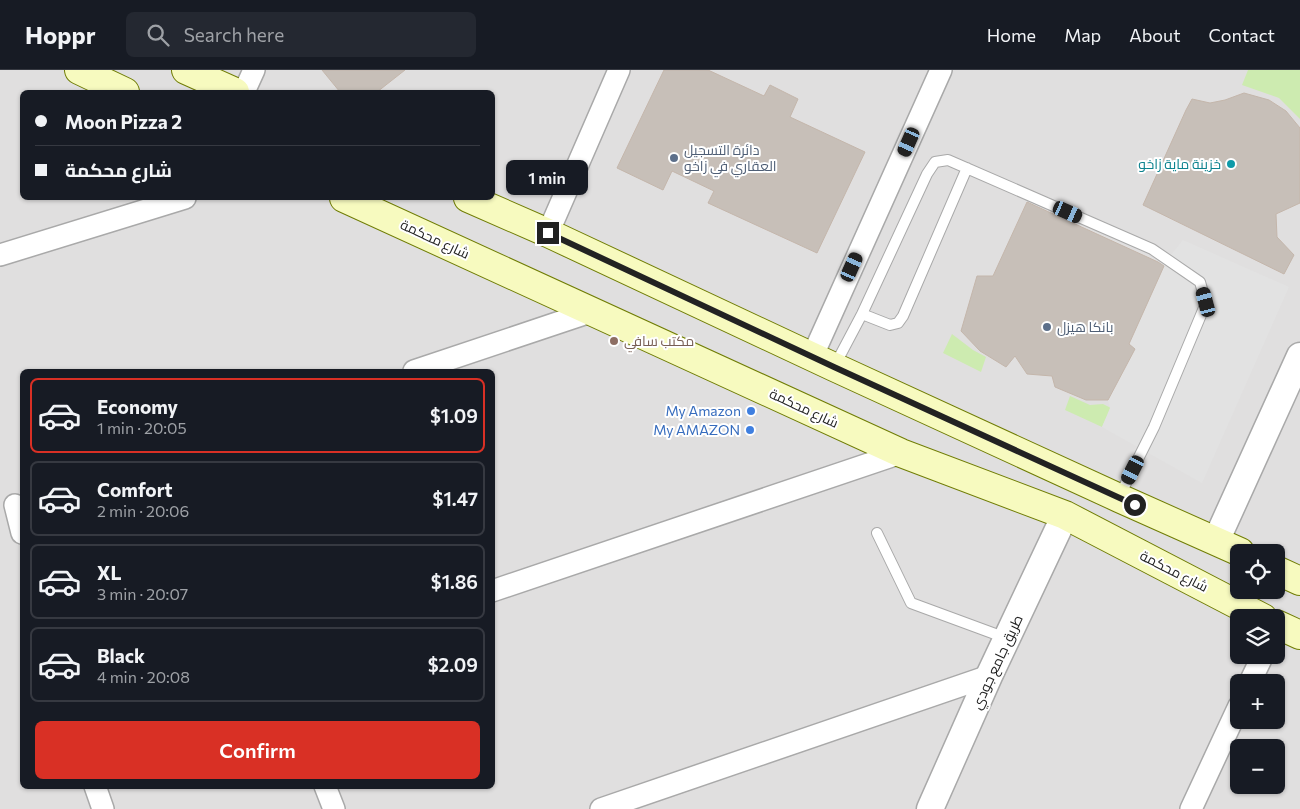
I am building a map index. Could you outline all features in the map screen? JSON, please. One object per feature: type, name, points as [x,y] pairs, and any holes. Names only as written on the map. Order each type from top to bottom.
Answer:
[{"type":"main road","points":[[80,70],[121,90]]},
{"type":"main road","points":[[186,70],[231,90]]},
{"type":"main road","points":[[473,200],[1230,547]]},
{"type":"main road","name":"شارع محكمة","points":[[361,201],[593,311],[901,452],[1065,515],[1246,609]]},
{"type":"main road","points":[[1285,574],[1300,581]]},
{"type":"main road","points":[[1285,629],[1300,635]]},
{"type":"street","points":[[245,90],[254,70]]},
{"type":"street","points":[[548,233],[619,70]]},
{"type":"street","points":[[823,362],[941,70]]},
{"type":"street","points":[[0,256],[179,200]]},
{"type":"street","points":[[420,369],[593,311]]},
{"type":"street","points":[[1216,541],[1300,356]]},
{"type":"street","points":[[495,590],[901,452]]},
{"type":"street","points":[[12,506],[20,528]]},
{"type":"street","name":"طريق جامع جودي","points":[[930,809],[989,676],[1065,515]]},
{"type":"street","points":[[601,809],[989,676]]},
{"type":"street","points":[[1191,809],[1230,725]]},
{"type":"street","points":[[96,789],[103,809]]},
{"type":"street","points":[[325,789],[334,809]]},
{"type":"lane","points":[[823,362],[862,314],[934,162],[948,160],[1152,249],[1200,282],[1206,302],[1154,427],[1119,498]]},
{"type":"lane","points":[[862,314],[890,325],[898,323],[903,316],[967,168]]},
{"type":"lane","points":[[877,533],[911,602],[1007,638]]},
{"type":"shaded area","points":[[0,70],[1300,70],[1300,809],[0,809]]},
{"type":"shaded area","points":[[1183,240],[1289,287],[1202,483],[1102,427],[1110,408],[1108,400],[1135,349],[1129,344],[1164,264]]},
{"type":"green space","points":[[1248,70],[1300,70],[1300,119],[1279,98],[1242,85]]},
{"type":"green space","points":[[952,334],[986,357],[981,372],[943,353]]},
{"type":"green space","points":[[1070,396],[1090,405],[1103,404],[1111,408],[1102,427],[1065,410]]},
{"type":"building","points":[[322,70],[405,70],[380,90],[338,90]]},
{"type":"building","points":[[664,70],[708,70],[764,96],[770,85],[798,99],[790,117],[865,152],[817,253],[708,203],[714,191],[672,171],[663,190],[617,168]]},
{"type":"building","name":"خزينة ماية زاخو","points":[[1244,93],[1269,100],[1286,111],[1300,128],[1300,203],[1276,214],[1277,237],[1294,255],[1284,274],[1143,205],[1192,99],[1210,103]]},
{"type":"building","points":[[1027,202],[1164,266],[1129,344],[1135,349],[1108,400],[1086,400],[1055,387],[1052,376],[1027,374],[1015,356],[1006,367],[980,351],[961,331],[977,276],[993,276]]},
{"type":"place","name":"دائرة التسجيل العقاري في زاخو","points":[[674,158]]},
{"type":"place","name":"خزينة ماية زاخو","points":[[1231,164]]},
{"type":"place","name":"بانکا هیزل","points":[[1047,327]]},
{"type":"place","name":"مكتب سافي","points":[[614,341]]},
{"type":"place","name":"My Amazon","points":[[751,411]]},
{"type":"place","name":"My AMAZON","points":[[750,430]]},
{"type":"route","points":[[548,233],[1135,505]]}]
